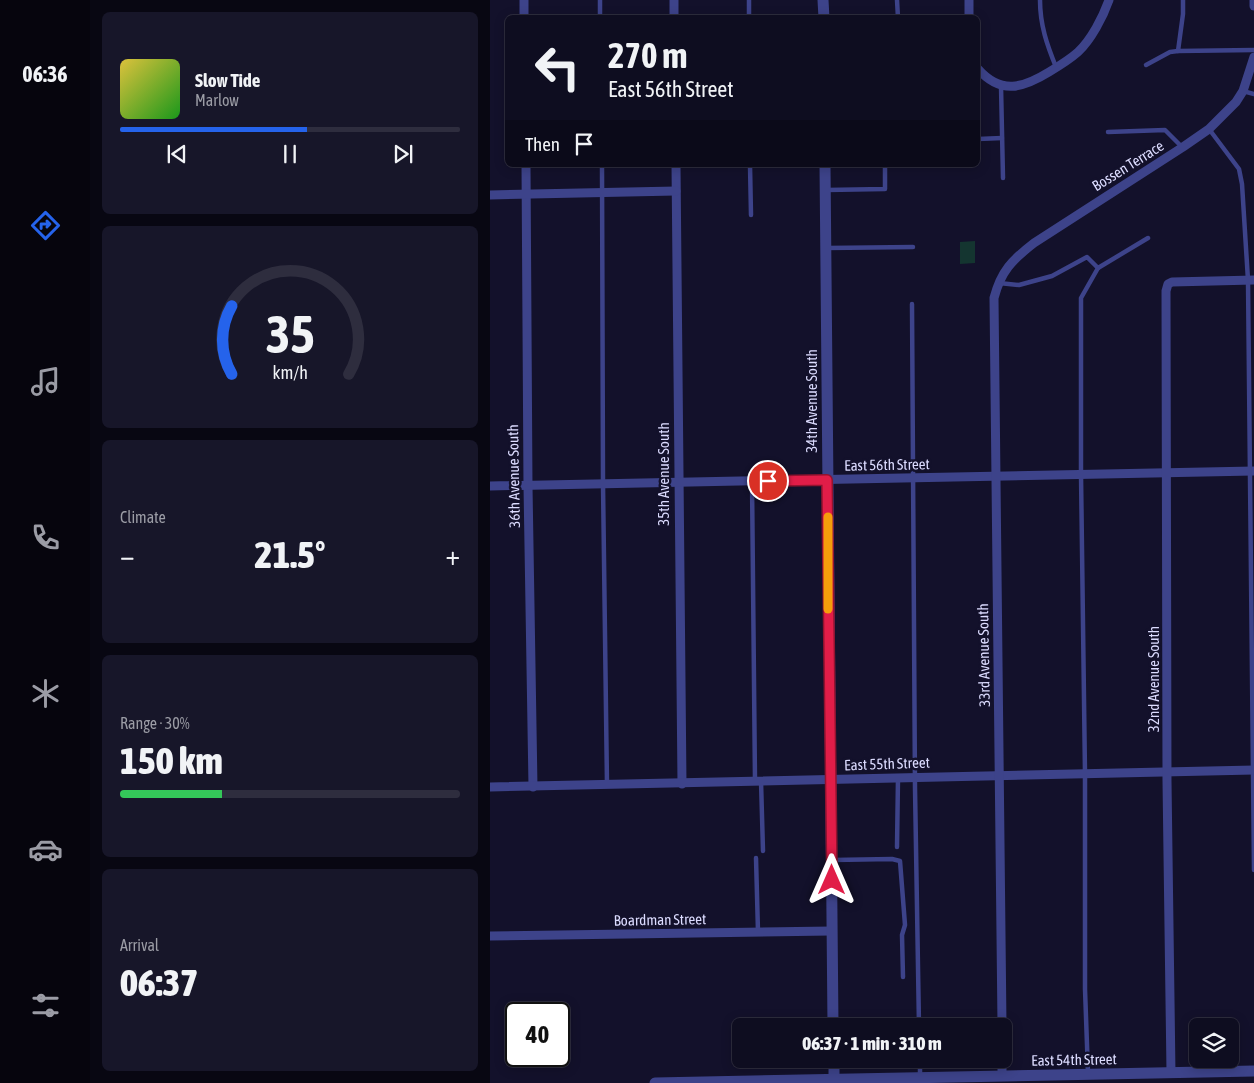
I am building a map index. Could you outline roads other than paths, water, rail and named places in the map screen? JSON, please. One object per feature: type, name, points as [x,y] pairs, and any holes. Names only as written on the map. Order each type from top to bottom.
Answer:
[{"type":"street","points":[[524,0],[524,15]]},
{"type":"street","points":[[674,0],[674,15]]},
{"type":"street","points":[[824,0],[824,15]]},
{"type":"street","points":[[969,0],[969,15]]},
{"type":"street","points":[[980,71],[994,83],[1021,86],[1034,81],[1079,51],[1102,18],[1109,0]]},
{"type":"street","points":[[1254,0],[1254,6]]},
{"type":"street","name":"Bossen Terrace","points":[[998,283],[1009,265],[1018,255],[1034,243],[1184,148],[1209,129],[1236,102],[1243,91],[1254,57]]},
{"type":"street","name":"36th Avenue South","points":[[526,167],[528,486],[533,786]]},
{"type":"street","name":"35th Avenue South","points":[[676,167],[682,784]]},
{"type":"street","name":"34th Avenue South","points":[[825,167],[833,1018]]},
{"type":"street","points":[[490,195],[676,191]]},
{"type":"street","name":"32nd Avenue South","points":[[1171,1073],[1166,291],[1168,284],[1172,282],[1251,280]]},
{"type":"street","name":"33rd Avenue South","points":[[998,283],[994,298],[1002,1018]]},
{"type":"street","name":"East 56th Street","points":[[490,486],[1252,471]]},
{"type":"street","name":"East 55th Street","points":[[490,787],[682,784],[898,776],[1000,776],[1254,770]]},
{"type":"street","name":"Boardman Street","points":[[490,936],[831,931]]},
{"type":"street","points":[[834,1068],[834,1081]]},
{"type":"street","points":[[1002,1068],[1002,1076]]},
{"type":"street","name":"East 54th Street","points":[[655,1083],[1088,1075],[1100,1079],[1171,1073],[1254,1071]]},
{"type":"lane","points":[[600,0],[600,15]]},
{"type":"lane","points":[[749,0],[749,15]]},
{"type":"lane","points":[[898,0],[898,15]]},
{"type":"lane","points":[[1040,0],[1041,25],[1056,67]]},
{"type":"lane","points":[[1178,51],[1183,0]]},
{"type":"lane","points":[[1146,65],[1170,52],[1254,50]]},
{"type":"lane","points":[[1001,84],[1003,178]]},
{"type":"lane","points":[[1243,91],[1254,94]]},
{"type":"lane","points":[[1209,129],[1239,170],[1243,192],[1251,280],[1254,870]]},
{"type":"lane","points":[[1108,132],[1165,130],[1184,148]]},
{"type":"lane","points":[[980,139],[1002,138]]},
{"type":"lane","points":[[602,167],[603,484],[608,785]]},
{"type":"lane","points":[[750,167],[751,216]]},
{"type":"lane","points":[[825,190],[885,189],[885,167]]},
{"type":"lane","points":[[1088,1075],[1085,989],[1081,298],[1098,268],[1148,238]]},
{"type":"lane","points":[[826,248],[913,247]]},
{"type":"lane","points":[[998,283],[1019,285],[1052,276],[1087,257],[1098,268]]},
{"type":"lane","points":[[912,304],[915,777],[919,1018]]},
{"type":"lane","points":[[752,481],[758,781],[763,851]]},
{"type":"lane","points":[[897,847],[898,776]]},
{"type":"lane","points":[[756,858],[758,932]]},
{"type":"lane","points":[[832,860],[892,859],[900,861],[902,865],[902,903],[906,925],[902,935],[903,977]]},
{"type":"lane","points":[[920,1068],[920,1078]]}]
